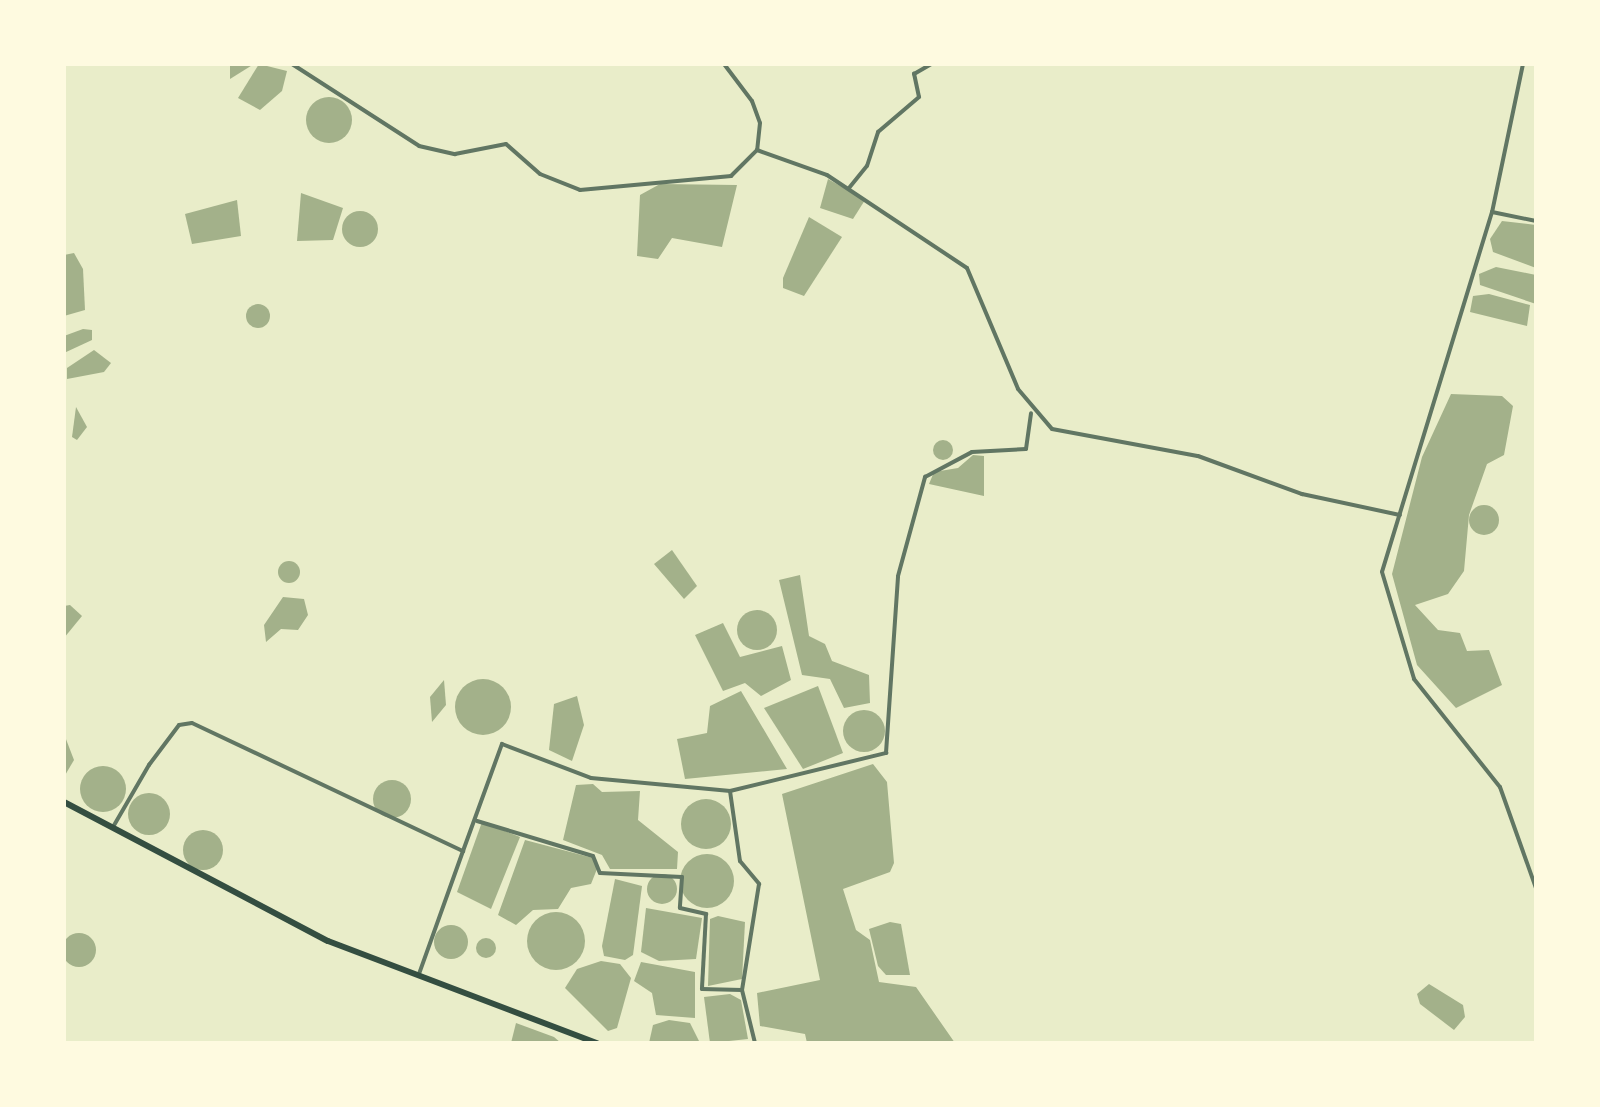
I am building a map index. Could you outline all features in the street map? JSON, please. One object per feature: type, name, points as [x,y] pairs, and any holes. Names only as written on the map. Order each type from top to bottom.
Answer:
[{"type":"main road","points":[[64,802],[251,904],[419,975],[597,1043]]},
{"type":"street","points":[[292,64],[419,146],[455,154],[506,144],[540,174],[580,190],[731,176],[757,150],[760,123],[752,101],[724,64]]},
{"type":"street","points":[[849,188],[867,166],[878,132],[919,97],[914,74],[931,64]]},
{"type":"street","points":[[1523,64],[1492,212],[1382,572],[1394,630],[1414,679],[1500,787],[1536,888]]},
{"type":"street","points":[[757,150],[849,188],[967,268],[1031,413],[1052,429],[1198,456],[1302,494],[1400,515]]},
{"type":"street","points":[[1492,212],[1536,221]]},
{"type":"street","points":[[419,975],[502,744],[591,778],[730,791],[886,753],[898,576],[925,477],[972,452],[1026,449],[1031,413]]},
{"type":"street","points":[[112,829],[149,765],[179,725],[192,723],[463,851]]},
{"type":"street","points":[[730,791],[740,861],[759,884],[742,990],[755,1043]]},
{"type":"street","points":[[475,822],[593,856],[600,873],[682,877],[680,908],[706,914],[702,989],[742,990]]},
{"type":"shaded area","points":[[230,64],[254,64],[230,79]]},
{"type":"shaded area","points":[[259,64],[287,71],[282,91],[260,110],[238,98]]},
{"type":"shaded area","points":[[329,97],[345,104],[352,120],[345,136],[329,143],[313,136],[306,120],[313,104]]},
{"type":"shaded area","points":[[828,179],[865,200],[853,219],[820,208]]},
{"type":"shaded area","points":[[660,184],[737,185],[722,247],[672,238],[658,259],[637,256],[640,195]]},
{"type":"shaded area","points":[[301,193],[343,208],[333,240],[297,241]]},
{"type":"shaded area","points":[[237,200],[241,236],[192,244],[185,214]]},
{"type":"shaded area","points":[[360,211],[373,216],[378,229],[373,242],[360,247],[347,242],[342,229],[347,216]]},
{"type":"shaded area","points":[[809,217],[842,237],[804,296],[783,288],[783,278]]},
{"type":"shaded area","points":[[1502,221],[1536,225],[1536,268],[1493,252],[1490,239]]},
{"type":"shaded area","points":[[74,253],[83,269],[85,310],[64,316],[64,255]]},
{"type":"shaded area","points":[[1496,267],[1536,275],[1536,304],[1480,285],[1479,274]]},
{"type":"shaded area","points":[[1489,294],[1530,305],[1527,326],[1470,312],[1473,296]]},
{"type":"shaded area","points":[[258,304],[267,307],[270,316],[267,325],[258,328],[249,325],[246,316],[249,307]]},
{"type":"shaded area","points":[[83,329],[92,330],[92,340],[64,353],[64,336]]},
{"type":"shaded area","points":[[94,350],[111,363],[104,372],[67,379],[67,368]]},
{"type":"shaded area","points":[[1451,394],[1502,396],[1513,406],[1504,455],[1487,464],[1469,515],[1464,571],[1448,594],[1415,605],[1438,630],[1460,633],[1467,651],[1489,650],[1502,685],[1456,708],[1417,665],[1392,574],[1422,457]]},
{"type":"shaded area","points":[[76,407],[87,427],[77,440],[72,437]]},
{"type":"shaded area","points":[[939,440],[947,440],[953,450],[947,460],[939,460],[933,454],[933,446]]},
{"type":"shaded area","points":[[973,455],[984,456],[984,496],[929,484],[934,472],[958,468]]},
{"type":"shaded area","points":[[1484,505],[1490,506],[1498,514],[1498,526],[1490,534],[1484,535],[1478,534],[1470,526],[1469,520],[1470,514],[1478,506]]},
{"type":"shaded area","points":[[672,550],[697,586],[684,599],[654,564]]},
{"type":"shaded area","points":[[289,561],[297,564],[300,572],[297,580],[289,583],[281,580],[278,572],[281,564]]},
{"type":"shaded area","points":[[800,575],[809,636],[825,644],[832,661],[869,675],[870,703],[844,708],[830,679],[802,675],[779,580]]},
{"type":"shaded area","points":[[283,597],[304,599],[308,615],[298,630],[281,629],[266,642],[264,625]]},
{"type":"shaded area","points":[[70,605],[82,616],[64,638],[64,606]]},
{"type":"shaded area","points":[[757,610],[771,616],[777,630],[771,644],[757,650],[743,644],[737,630],[743,616]]},
{"type":"shaded area","points":[[723,623],[740,657],[782,646],[791,680],[761,696],[745,683],[723,691],[695,635]]},
{"type":"shaded area","points":[[483,679],[503,687],[511,707],[503,727],[483,735],[463,727],[455,707],[463,687]]},
{"type":"shaded area","points":[[444,680],[446,705],[432,722],[430,697]]},
{"type":"shaded area","points":[[818,686],[843,753],[803,769],[764,708]]},
{"type":"shaded area","points":[[741,691],[787,769],[685,779],[677,739],[707,733],[710,706]]},
{"type":"shaded area","points":[[577,696],[584,725],[572,761],[549,750],[554,704]]},
{"type":"shaded area","points":[[864,710],[879,716],[885,731],[879,746],[864,752],[849,746],[843,731],[849,716]]},
{"type":"shaded area","points":[[64,734],[74,760],[64,777]]},
{"type":"shaded area","points":[[873,764],[887,782],[894,863],[890,872],[843,889],[856,930],[870,940],[879,982],[916,987],[955,1043],[807,1043],[805,1034],[760,1026],[757,993],[820,980],[782,794]]},
{"type":"shaded area","points":[[103,766],[119,773],[126,789],[119,805],[103,812],[87,805],[80,789],[87,773]]},
{"type":"shaded area","points":[[392,780],[406,785],[411,799],[406,813],[392,818],[378,813],[373,799],[378,785]]},
{"type":"shaded area","points":[[593,784],[602,792],[640,791],[638,820],[678,852],[677,869],[610,869],[602,855],[563,840],[576,785]]},
{"type":"shaded area","points":[[149,793],[164,799],[170,814],[164,829],[149,835],[134,829],[128,814],[134,799]]},
{"type":"shaded area","points":[[706,799],[724,806],[731,824],[724,842],[706,849],[688,842],[681,824],[688,806]]},
{"type":"shaded area","points":[[482,822],[520,837],[491,909],[457,892]]},
{"type":"shaded area","points":[[203,830],[217,836],[223,850],[217,864],[203,870],[189,864],[183,850],[189,836]]},
{"type":"shaded area","points":[[525,840],[593,858],[597,869],[591,884],[571,888],[558,909],[533,910],[516,925],[498,915]]},
{"type":"shaded area","points":[[707,854],[726,862],[734,881],[726,900],[707,908],[688,900],[680,881],[688,862]]},
{"type":"shaded area","points":[[662,874],[668,875],[676,883],[676,895],[668,903],[662,904],[656,903],[648,895],[647,889],[648,883],[656,875]]},
{"type":"shaded area","points":[[615,879],[642,886],[633,955],[625,960],[604,956],[602,946]]},
{"type":"shaded area","points":[[646,908],[702,918],[696,959],[659,961],[641,952]]},
{"type":"shaded area","points":[[556,912],[567,914],[576,921],[583,930],[583,952],[576,961],[567,968],[556,970],[545,968],[536,961],[529,952],[527,941],[529,930],[536,921],[545,914]]},
{"type":"shaded area","points":[[718,916],[745,922],[742,979],[708,986],[710,919]]},
{"type":"shaded area","points":[[890,922],[901,924],[910,975],[886,975],[878,966],[869,929]]},
{"type":"shaded area","points":[[451,925],[463,930],[468,942],[463,954],[451,959],[439,954],[434,942],[439,930]]},
{"type":"shaded area","points":[[79,933],[91,938],[96,950],[91,962],[79,967],[67,962],[62,950],[67,938]]},
{"type":"shaded area","points":[[482,938],[490,938],[496,948],[490,958],[482,958],[476,952],[476,944]]},
{"type":"shaded area","points":[[601,961],[620,964],[631,978],[617,1028],[608,1031],[565,988],[577,969]]},
{"type":"shaded area","points":[[641,962],[695,972],[695,1018],[656,1015],[652,993],[634,981]]},
{"type":"shaded area","points":[[1429,984],[1463,1005],[1465,1017],[1454,1030],[1420,1004],[1417,994]]},
{"type":"shaded area","points":[[730,994],[741,1000],[748,1039],[710,1043],[704,997]]},
{"type":"shaded area","points":[[669,1020],[690,1023],[700,1043],[649,1043],[653,1025]]},
{"type":"shaded area","points":[[516,1023],[554,1037],[561,1043],[511,1043]]}]
